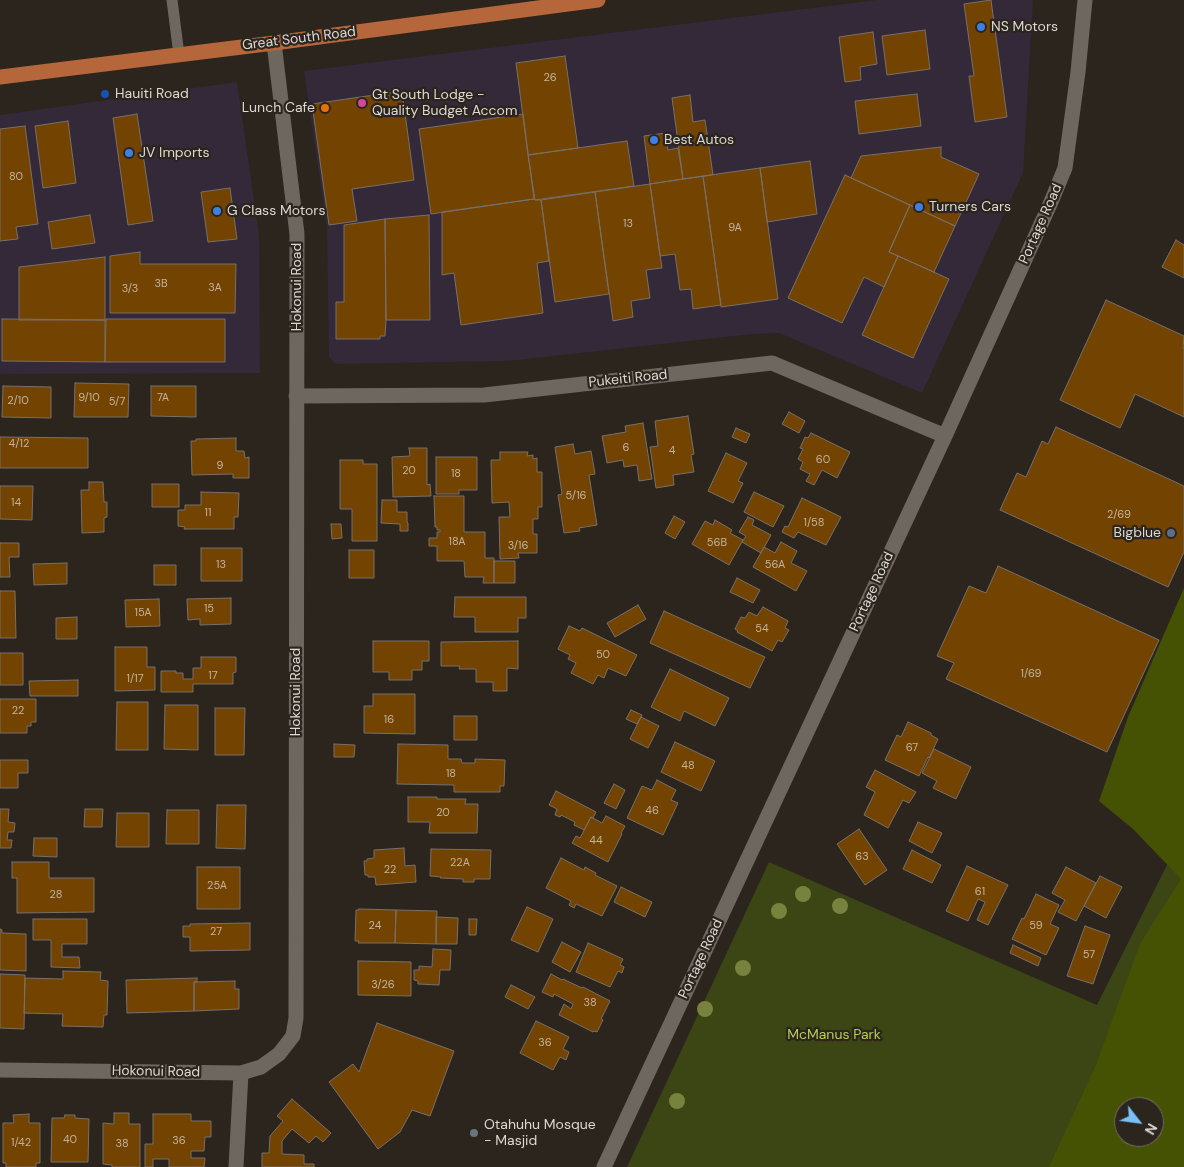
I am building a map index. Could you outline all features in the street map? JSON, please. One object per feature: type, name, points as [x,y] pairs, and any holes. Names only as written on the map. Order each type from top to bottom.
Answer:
[{"type":"main road","name":"Great South Road","points":[[0,77],[598,0]]},
{"type":"street","name":"Portage Road","points":[[604,1167],[945,436],[1051,202],[1065,168],[1078,72],[1085,0]]},
{"type":"street","name":"Hokonui Road","points":[[0,1070],[240,1073],[261,1067],[279,1054],[293,1036],[296,1018],[297,234],[274,43]]},
{"type":"street","name":"Pukeiti Road","points":[[296,396],[484,395],[772,363],[945,436]]},
{"type":"street","points":[[236,1167],[240,1073]]},
{"type":"lane","points":[[172,0],[179,54]]},
{"type":"shaded area","points":[[877,0],[1033,0],[1023,173],[922,393],[779,333],[752,334],[508,361],[335,364],[329,357],[327,228],[304,71]]},
{"type":"shaded area","points":[[237,82],[259,235],[260,373],[0,374],[0,115]]},
{"type":"green space","points":[[1184,588],[1184,1167],[1049,1167],[1096,1065],[1140,944],[1181,879],[1133,829],[1099,801],[1128,717]]},
{"type":"green space","name":"McManus Park","points":[[1184,831],[1184,1167],[627,1167],[769,862],[1097,1005]]},
{"type":"building","points":[[991,0],[1007,117],[975,122],[969,76],[974,76],[964,4]]},
{"type":"building","points":[[925,30],[930,69],[887,75],[882,36]]},
{"type":"building","points":[[873,32],[877,64],[860,67],[861,80],[845,82],[839,37]]},
{"type":"building","points":[[565,56],[578,148],[528,155],[516,63]]},
{"type":"building","points":[[402,91],[414,180],[352,189],[357,221],[329,225],[312,104]]},
{"type":"building","points":[[917,94],[921,126],[859,134],[855,101]]},
{"type":"building","points":[[690,95],[693,122],[705,120],[713,175],[683,179],[672,98]]},
{"type":"building","points":[[137,114],[153,221],[128,225],[113,118]]},
{"type":"building","points":[[523,114],[534,199],[431,214],[419,129]]},
{"type":"building","points":[[68,121],[76,183],[43,188],[35,126]]},
{"type":"building","points":[[25,126],[38,224],[16,227],[18,239],[0,241],[0,129]]},
{"type":"building","points":[[666,133],[668,150],[678,148],[683,179],[650,184],[644,136]]},
{"type":"building","points":[[627,141],[634,186],[535,200],[528,155]]},
{"type":"building","points":[[941,147],[941,157],[979,174],[955,226],[851,178],[861,156]]},
{"type":"building","points":[[810,161],[817,214],[767,222],[760,168]]},
{"type":"building","points":[[760,168],[778,299],[721,307],[703,176]]},
{"type":"building","points":[[845,175],[910,205],[889,252],[898,256],[884,287],[864,277],[842,323],[788,298]]},
{"type":"building","points":[[703,176],[721,305],[693,309],[691,289],[680,290],[675,254],[660,256],[650,184]]},
{"type":"building","points":[[650,184],[662,268],[646,270],[650,298],[631,301],[633,317],[613,321],[595,192]]},
{"type":"building","points":[[230,188],[237,239],[208,242],[201,192]]},
{"type":"building","points":[[595,192],[609,294],[555,302],[541,200]]},
{"type":"building","points":[[534,199],[541,200],[549,261],[537,263],[543,313],[461,325],[454,273],[442,275],[442,212]]},
{"type":"building","points":[[910,205],[955,226],[934,272],[889,252]]},
{"type":"building","points":[[90,215],[95,243],[52,249],[48,222]]},
{"type":"building","points":[[429,215],[430,320],[386,320],[385,219]]},
{"type":"building","points":[[385,219],[385,336],[380,336],[380,339],[336,339],[336,302],[344,302],[344,225]]},
{"type":"building","points":[[1176,240],[1184,245],[1184,278],[1162,267]]},
{"type":"building","points":[[140,252],[140,264],[236,264],[235,313],[110,313],[110,256]]},
{"type":"building","points":[[898,256],[949,279],[913,358],[862,335]]},
{"type":"building","points":[[105,257],[105,320],[19,320],[19,267]]},
{"type":"building","points":[[1106,300],[1184,336],[1184,417],[1135,394],[1120,428],[1060,400]]},
{"type":"building","points":[[2,319],[105,320],[105,362],[2,361]]},
{"type":"building","points":[[106,319],[225,319],[225,362],[105,362]]},
{"type":"building","points":[[75,383],[129,384],[128,417],[74,417]]},
{"type":"building","points":[[3,386],[51,387],[51,418],[2,417]]},
{"type":"building","points":[[151,386],[196,386],[196,417],[151,416]]},
{"type":"building","points":[[789,412],[805,421],[799,433],[782,424]]},
{"type":"building","points":[[688,416],[694,454],[691,455],[694,472],[673,475],[674,485],[656,488],[650,447],[658,446],[655,421]]},
{"type":"building","points":[[643,423],[652,479],[639,481],[637,465],[624,467],[623,460],[607,463],[602,436],[626,432],[625,426]]},
{"type":"building","points":[[1056,427],[1184,486],[1184,552],[1168,587],[1000,510],[1017,473],[1026,477],[1042,441],[1048,444]]},
{"type":"building","points":[[736,428],[750,434],[746,443],[732,437]]},
{"type":"building","points":[[811,433],[850,452],[837,478],[822,470],[814,485],[806,481],[810,474],[800,469],[803,462],[798,459],[803,449],[800,448],[805,437],[808,438]]},
{"type":"building","points":[[0,437],[88,438],[88,468],[0,468]]},
{"type":"building","points":[[236,438],[236,451],[244,451],[245,458],[249,457],[249,478],[233,478],[233,474],[192,475],[191,441],[196,441],[196,439]]},
{"type":"building","points":[[573,444],[575,454],[591,451],[595,474],[589,475],[597,525],[579,528],[580,531],[564,533],[558,495],[562,494],[555,447]]},
{"type":"building","points":[[409,448],[427,448],[427,485],[430,484],[431,496],[393,497],[392,457],[410,456]]},
{"type":"building","points":[[500,452],[528,452],[527,456],[533,455],[533,459],[537,458],[537,472],[542,472],[542,507],[538,507],[538,519],[533,519],[533,534],[537,534],[537,553],[518,553],[519,558],[500,559],[499,517],[510,517],[509,502],[492,503],[491,460],[500,460]]},
{"type":"building","points":[[726,453],[747,463],[738,481],[743,483],[733,503],[708,491]]},
{"type":"building","points":[[436,457],[477,457],[477,490],[459,490],[459,494],[436,494]]},
{"type":"building","points":[[340,460],[363,460],[363,464],[377,464],[377,541],[352,541],[352,509],[340,509]]},
{"type":"building","points":[[89,482],[103,482],[104,502],[107,502],[104,532],[82,533],[81,490],[89,490]]},
{"type":"building","points":[[152,484],[179,484],[179,507],[152,507]]},
{"type":"building","points":[[0,486],[33,486],[32,520],[0,519]]},
{"type":"building","points":[[201,492],[239,493],[238,517],[234,517],[234,529],[184,529],[185,527],[178,526],[178,510],[185,510],[185,505],[201,505]]},
{"type":"building","points":[[754,492],[784,506],[773,527],[744,512]]},
{"type":"building","points":[[434,496],[464,496],[464,532],[485,532],[485,558],[494,558],[494,583],[483,583],[484,577],[465,577],[464,561],[437,561],[437,546],[429,546],[429,538],[437,538],[437,532],[440,532],[435,527]]},
{"type":"building","points":[[802,498],[841,517],[826,545],[798,532],[794,538],[782,532],[785,526],[788,527]]},
{"type":"building","points":[[382,500],[397,500],[397,512],[407,512],[408,531],[400,531],[400,524],[381,523]]},
{"type":"building","points":[[674,516],[685,522],[675,539],[665,533]]},
{"type":"building","points":[[748,517],[754,520],[752,525],[771,535],[761,553],[742,542],[746,536],[739,532]]},
{"type":"building","points":[[715,520],[732,530],[730,533],[743,540],[729,565],[692,544],[705,521],[713,525]]},
{"type":"building","points":[[331,524],[341,524],[342,538],[332,539]]},
{"type":"building","points":[[781,542],[797,551],[791,563],[807,571],[796,591],[753,567],[764,547],[775,553]]},
{"type":"building","points":[[0,543],[19,543],[19,557],[9,557],[10,577],[0,577]]},
{"type":"building","points":[[201,548],[242,548],[242,581],[201,581]]},
{"type":"building","points":[[349,550],[374,550],[374,578],[349,578]]},
{"type":"building","points":[[494,561],[515,561],[515,583],[494,583]]},
{"type":"building","points":[[67,563],[67,584],[34,585],[33,564]]},
{"type":"building","points":[[154,565],[176,565],[176,585],[154,585]]},
{"type":"building","points":[[998,566],[1159,640],[1107,752],[946,679],[954,663],[937,656],[969,586],[986,593]]},
{"type":"building","points":[[737,578],[760,590],[753,603],[730,592]]},
{"type":"building","points":[[0,591],[15,591],[16,638],[0,638]]},
{"type":"building","points":[[455,597],[526,597],[526,618],[518,618],[518,632],[475,632],[475,617],[454,617]]},
{"type":"building","points":[[231,598],[231,624],[200,625],[200,619],[188,620],[187,599]]},
{"type":"building","points":[[159,599],[160,626],[126,627],[125,600]]},
{"type":"building","points":[[638,605],[646,619],[615,637],[607,623]]},
{"type":"building","points":[[763,607],[788,621],[785,628],[789,630],[782,642],[778,640],[772,651],[737,632],[735,629],[741,617],[745,618],[749,612],[757,616]]},
{"type":"building","points":[[664,611],[765,657],[750,688],[650,643]]},
{"type":"building","points":[[77,617],[77,639],[56,639],[56,618]]},
{"type":"building","points":[[569,626],[580,631],[582,628],[637,655],[626,676],[608,668],[604,678],[598,675],[593,684],[571,673],[576,663],[568,659],[570,655],[558,649]]},
{"type":"building","points":[[373,641],[429,641],[429,661],[422,661],[422,670],[412,670],[412,680],[389,680],[389,672],[373,672]]},
{"type":"building","points":[[518,641],[518,669],[507,668],[507,691],[493,691],[493,682],[476,682],[476,669],[459,669],[460,666],[441,666],[441,642]]},
{"type":"building","points":[[115,647],[147,647],[147,667],[155,667],[155,690],[115,691]]},
{"type":"building","points":[[0,653],[23,653],[23,685],[0,685]]},
{"type":"building","points":[[201,657],[236,657],[236,672],[233,673],[233,684],[193,684],[193,692],[161,692],[161,671],[176,671],[176,673],[183,673],[183,679],[193,679],[193,668],[201,668]]},
{"type":"building","points":[[670,669],[729,698],[715,726],[684,711],[680,721],[651,707]]},
{"type":"building","points":[[78,680],[78,696],[30,696],[29,681]]},
{"type":"building","points":[[373,694],[415,694],[415,734],[364,733],[364,706],[373,706]]},
{"type":"building","points":[[0,699],[36,699],[36,722],[31,722],[31,726],[27,726],[27,733],[0,733]]},
{"type":"building","points":[[117,702],[148,702],[148,750],[116,750]]},
{"type":"building","points":[[165,705],[198,705],[198,750],[164,749]]},
{"type":"building","points":[[215,708],[245,708],[244,755],[215,755]]},
{"type":"building","points":[[631,710],[642,715],[637,724],[626,719]]},
{"type":"building","points":[[454,716],[477,716],[477,740],[454,740]]},
{"type":"building","points":[[641,717],[659,726],[648,748],[630,739]]},
{"type":"building","points":[[908,722],[931,733],[931,735],[938,739],[919,776],[885,760],[897,735],[901,737]]},
{"type":"building","points":[[675,742],[715,761],[701,791],[661,772]]},
{"type":"building","points":[[334,744],[355,745],[354,757],[334,757]]},
{"type":"building","points":[[398,744],[448,745],[448,759],[461,759],[462,763],[475,763],[475,759],[505,760],[504,786],[500,786],[500,792],[454,792],[454,785],[397,784]]},
{"type":"building","points":[[934,749],[971,767],[956,799],[933,788],[937,781],[922,773]]},
{"type":"building","points":[[0,760],[28,760],[28,773],[18,773],[18,788],[0,788]]},
{"type":"building","points":[[875,770],[916,792],[909,803],[903,800],[888,828],[864,815],[875,792],[866,787]]},
{"type":"building","points":[[657,780],[676,790],[671,800],[678,803],[663,835],[627,818],[642,786],[652,790]]},
{"type":"building","points":[[614,784],[625,790],[616,809],[604,803]]},
{"type":"building","points":[[556,791],[596,812],[584,830],[574,825],[575,822],[561,815],[560,817],[555,815],[557,809],[549,805]]},
{"type":"building","points":[[408,797],[466,799],[465,804],[478,804],[477,833],[429,833],[430,822],[408,822]]},
{"type":"building","points":[[217,805],[246,805],[245,849],[216,848]]},
{"type":"building","points":[[0,809],[9,809],[8,822],[15,823],[14,832],[8,832],[7,840],[12,840],[11,848],[0,848]]},
{"type":"building","points":[[85,809],[103,809],[102,827],[84,827]]},
{"type":"building","points":[[167,810],[199,810],[199,844],[166,844]]},
{"type":"building","points":[[117,813],[149,813],[149,847],[116,847]]},
{"type":"building","points":[[606,816],[625,826],[608,862],[572,843],[576,836],[580,838],[591,817],[602,823]]},
{"type":"building","points":[[918,822],[942,833],[932,853],[909,841]]},
{"type":"building","points":[[859,829],[887,870],[865,885],[837,844]]},
{"type":"building","points":[[34,838],[57,838],[57,857],[33,856]]},
{"type":"building","points":[[404,848],[405,866],[415,865],[416,882],[376,885],[375,877],[365,875],[364,861],[374,858],[374,850]]},
{"type":"building","points":[[431,849],[491,850],[490,879],[474,879],[474,882],[463,882],[463,879],[430,876]]},
{"type":"building","points":[[912,850],[941,865],[932,883],[903,869]]},
{"type":"building","points":[[561,858],[584,870],[585,867],[596,873],[595,875],[617,886],[602,916],[576,904],[574,908],[569,905],[571,901],[546,888]]},
{"type":"building","points":[[12,862],[49,862],[49,878],[94,878],[94,912],[17,913],[17,878],[12,878]]},
{"type":"building","points":[[967,866],[1008,885],[988,925],[977,920],[985,902],[978,899],[968,921],[946,911]]},
{"type":"building","points":[[197,867],[240,867],[240,909],[197,909]]},
{"type":"building","points":[[1066,867],[1096,883],[1076,921],[1058,912],[1065,900],[1052,893]]},
{"type":"building","points":[[1100,876],[1122,887],[1106,918],[1084,906]]},
{"type":"building","points":[[621,887],[652,902],[645,917],[614,902]]},
{"type":"building","points":[[1036,894],[1059,905],[1050,924],[1059,928],[1046,955],[1012,939]]},
{"type":"building","points":[[527,907],[553,919],[538,952],[511,940]]},
{"type":"building","points":[[356,910],[396,910],[395,943],[358,943],[359,941],[355,941]]},
{"type":"building","points":[[396,910],[437,911],[436,944],[395,943]]},
{"type":"building","points":[[436,917],[458,918],[457,944],[436,944]]},
{"type":"building","points":[[33,919],[87,919],[87,944],[62,944],[62,957],[79,957],[80,968],[51,967],[51,940],[33,940]]},
{"type":"building","points":[[469,919],[477,919],[476,935],[469,935]]},
{"type":"building","points":[[250,923],[250,950],[190,951],[190,937],[183,937],[183,926],[190,926],[190,924]]},
{"type":"building","points":[[1085,926],[1110,935],[1093,984],[1067,976]]},
{"type":"building","points":[[0,929],[2,933],[26,934],[26,971],[0,970]]},
{"type":"building","points":[[562,942],[581,952],[570,972],[552,962]]},
{"type":"building","points":[[588,943],[623,959],[620,965],[624,967],[622,973],[618,971],[610,987],[576,972]]},
{"type":"building","points":[[1013,945],[1041,958],[1038,966],[1010,953]]},
{"type":"building","points":[[433,949],[451,950],[450,970],[440,970],[439,985],[418,984],[418,981],[414,980],[414,970],[419,970],[419,966],[432,967]]},
{"type":"building","points":[[358,961],[411,962],[411,996],[358,995]]},
{"type":"building","points":[[63,971],[101,972],[100,980],[108,981],[107,1015],[104,1015],[103,1027],[62,1026],[63,1014],[24,1013],[25,978],[63,979]]},
{"type":"building","points":[[0,974],[25,975],[24,1029],[0,1028]]},
{"type":"building","points":[[551,974],[610,1001],[597,1032],[593,1032],[559,1015],[564,1004],[571,1009],[573,1004],[554,994],[553,997],[542,992]]},
{"type":"building","points":[[197,978],[197,982],[194,982],[194,1011],[127,1013],[126,980]]},
{"type":"building","points":[[235,981],[235,989],[239,989],[239,1009],[194,1011],[194,982]]},
{"type":"building","points":[[511,985],[535,997],[528,1009],[505,997]]},
{"type":"building","points":[[536,1021],[569,1037],[563,1049],[569,1052],[566,1060],[560,1057],[553,1070],[520,1053]]},
{"type":"building","points":[[377,1023],[454,1051],[430,1116],[412,1110],[400,1132],[378,1149],[329,1082],[353,1064],[359,1072]]},
{"type":"building","points":[[292,1099],[331,1133],[323,1142],[316,1136],[309,1143],[292,1129],[282,1141],[282,1154],[304,1155],[304,1164],[314,1164],[314,1167],[262,1167],[262,1153],[269,1153],[270,1136],[283,1121],[277,1116]]},
{"type":"building","points":[[114,1113],[129,1113],[129,1124],[140,1124],[140,1167],[112,1167],[112,1165],[103,1164],[103,1123],[114,1124]]},
{"type":"building","points":[[29,1114],[29,1123],[40,1123],[40,1163],[36,1163],[36,1167],[6,1167],[6,1163],[3,1163],[3,1123],[14,1123],[13,1115]]},
{"type":"building","points":[[153,1114],[191,1114],[191,1121],[211,1121],[211,1137],[205,1137],[204,1151],[191,1151],[191,1158],[205,1158],[204,1167],[169,1167],[169,1159],[153,1159],[153,1167],[145,1167],[145,1144],[153,1144]]},
{"type":"building","points":[[65,1115],[75,1115],[75,1118],[89,1119],[88,1162],[51,1162],[52,1118],[64,1118]]},
{"type":"place","name":"NS Motors","points":[[981,27]]},
{"type":"place","name":"Hauiti Road","points":[[105,94]]},
{"type":"place","name":"Gt South Lodge - Quality Budget Accom","points":[[362,103]]},
{"type":"place","name":"Lunch Cafe","points":[[325,108]]},
{"type":"place","name":"Best Autos","points":[[654,140]]},
{"type":"place","name":"JV Imports","points":[[129,153]]},
{"type":"place","name":"Turners Cars","points":[[919,207]]},
{"type":"place","name":"G Class Motors","points":[[217,211]]},
{"type":"place","name":"Bigblue","points":[[1171,533]]},
{"type":"place","name":"Otahuhu Mosque - Masjid","points":[[474,1133]]}]
